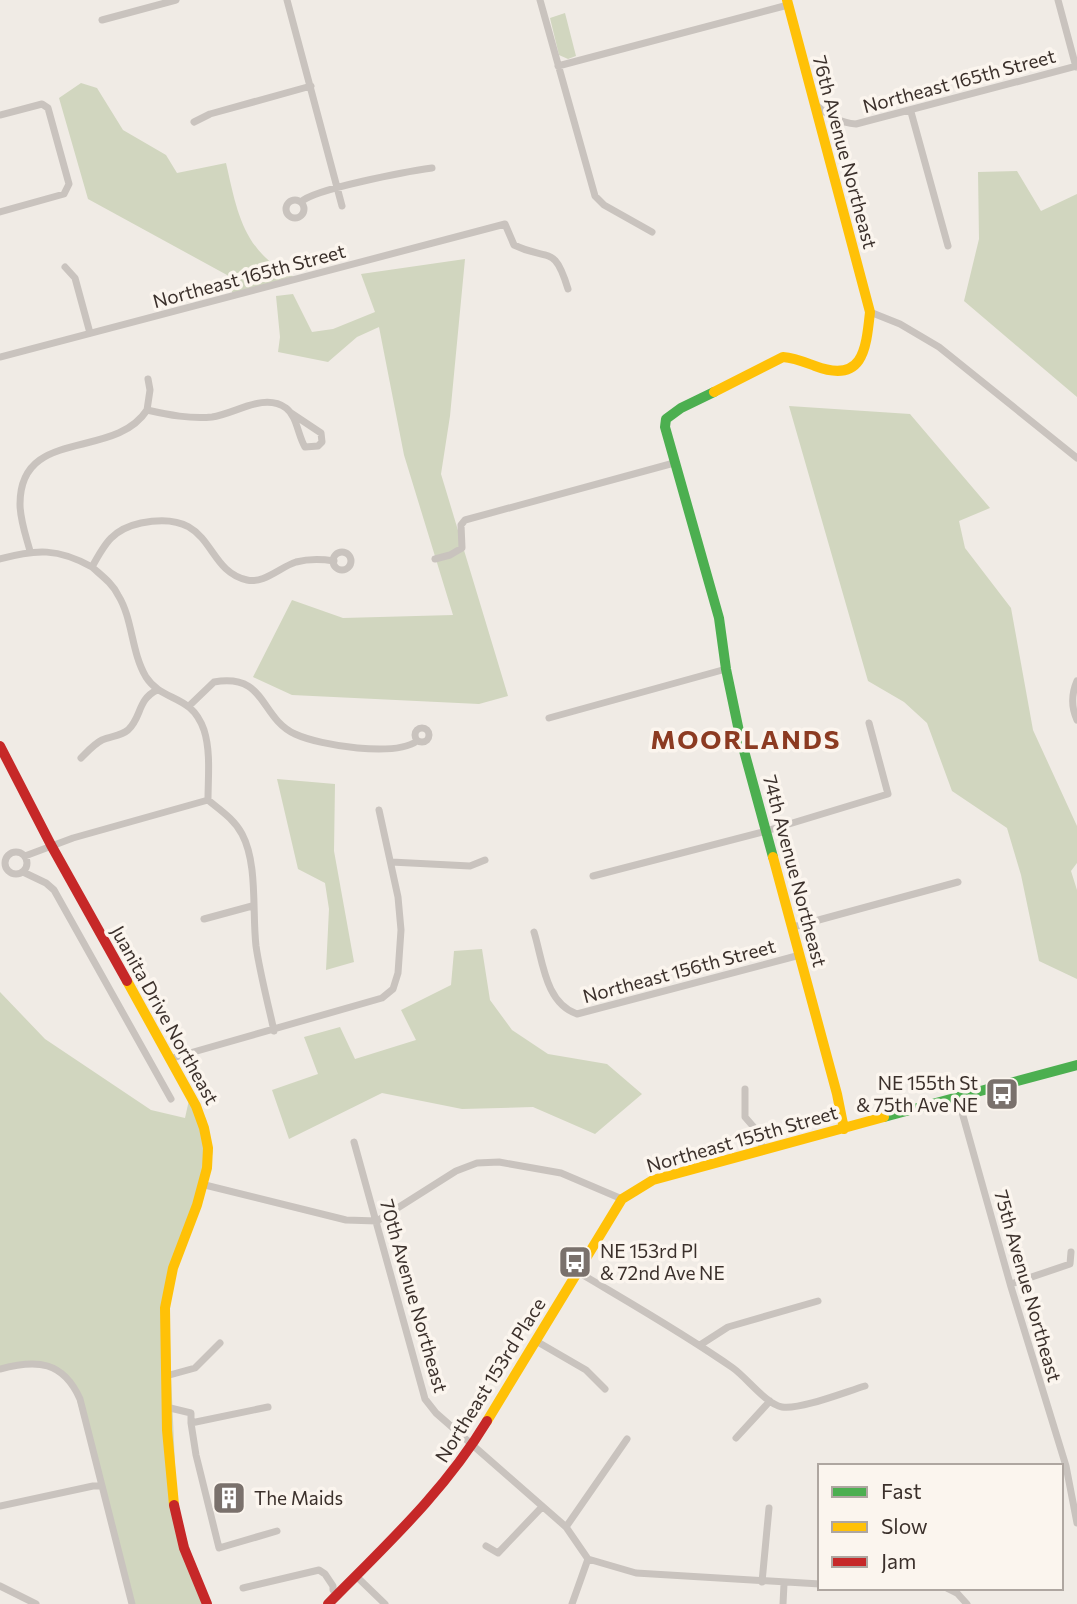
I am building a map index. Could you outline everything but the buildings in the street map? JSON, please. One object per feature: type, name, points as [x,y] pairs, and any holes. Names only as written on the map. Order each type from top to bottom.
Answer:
[{"type":"street","points":[[102,20],[176,0]]},
{"type":"street","points":[[287,0],[342,206]]},
{"type":"street","points":[[540,0],[595,196],[604,205],[652,232]]},
{"type":"street","points":[[1058,0],[1076,67]]},
{"type":"street","points":[[558,66],[788,2]]},
{"type":"street","name":"76th Avenue Northeast","points":[[788,2],[870,312]]},
{"type":"street","name":"Northeast 165th Street","points":[[813,103],[833,118],[856,124],[911,112],[1076,67]]},
{"type":"street","points":[[194,122],[211,114],[311,86]]},
{"type":"street","points":[[0,115],[42,104],[48,108],[69,184],[64,194],[0,212]]},
{"type":"street","points":[[911,112],[948,246]]},
{"type":"street","points":[[301,202],[307,197],[337,189],[432,168]]},
{"type":"street","name":"Northeast 165th Street","points":[[0,358],[505,224],[514,245],[548,254],[556,260],[568,289]]},
{"type":"street","points":[[65,267],[75,278],[90,333]]},
{"type":"street","points":[[870,312],[900,324],[939,347],[1077,458]]},
{"type":"street","name":"74th Avenue Northeast","points":[[844,1129],[793,927],[740,736],[726,670],[719,618],[665,427],[666,419],[671,414],[783,357],[795,357],[836,372],[850,369],[860,362],[866,352],[870,312]]},
{"type":"street","points":[[30,551],[20,506],[24,479],[31,465],[58,450],[130,429],[147,411],[150,390],[148,379]]},
{"type":"street","points":[[147,411],[178,417],[213,417],[265,402],[285,407],[321,433],[322,442],[318,446],[309,448],[303,445],[291,413]]},
{"type":"street","points":[[435,559],[462,548],[461,525],[465,520],[674,463]]},
{"type":"street","points":[[92,567],[103,547],[121,529],[134,524],[164,520],[190,527],[202,537],[227,570],[244,580],[259,581],[295,562],[311,559],[334,561]]},
{"type":"street","points":[[0,559],[30,551],[55,552],[92,567],[110,582],[122,602],[140,664],[157,690],[189,706],[203,729],[208,747],[208,800]]},
{"type":"street","points":[[549,718],[726,670]]},
{"type":"street","points":[[189,706],[214,682],[240,681],[254,690],[280,723],[296,734],[381,751],[404,748],[417,741]]},
{"type":"street","points":[[1077,681],[1072,697],[1077,720]]},
{"type":"street","points":[[81,758],[100,741],[128,730],[142,703],[149,694],[157,690]]},
{"type":"street","points":[[593,876],[766,831],[888,794],[869,723]]},
{"type":"street","name":"Juanita Drive Northeast","points":[[0,746],[51,845],[196,1106],[206,1132],[209,1157],[205,1185],[173,1266],[166,1304],[166,1407],[169,1476],[174,1511],[183,1549],[207,1604]]},
{"type":"street","points":[[171,1099],[54,890],[23,872],[15,874],[8,871],[3,853],[16,852],[25,856],[51,845],[208,800]]},
{"type":"street","points":[[208,800],[233,820],[242,834],[251,869],[256,947],[274,1031]]},
{"type":"street","points":[[169,1059],[383,998],[393,989],[398,973],[401,930],[391,862],[379,810]]},
{"type":"street","points":[[23,872],[27,864],[25,856]]},
{"type":"street","points":[[391,862],[470,866],[485,860]]},
{"type":"street","name":"Northeast 156th Street","points":[[793,927],[958,881]]},
{"type":"street","points":[[204,919],[253,906]]},
{"type":"street","name":"Northeast 156th Street","points":[[534,932],[552,995],[565,1010],[577,1013],[800,955]]},
{"type":"street","name":"Northeast 155th Street","points":[[622,1199],[653,1180],[1077,1065]]},
{"type":"street","points":[[745,1089],[745,1117],[758,1132],[763,1150]]},
{"type":"street","name":"75th Avenue Northeast","points":[[958,1098],[1066,1466],[1077,1523]]},
{"type":"street","name":"70th Avenue Northeast","points":[[354,1142],[425,1399],[436,1413],[472,1446],[566,1528],[588,1559]]},
{"type":"street","points":[[205,1185],[346,1220],[377,1221],[456,1171],[477,1163],[499,1162],[562,1173],[622,1199]]},
{"type":"street","name":"Northeast 153rd Place","points":[[328,1604],[439,1491],[472,1446],[622,1199]]},
{"type":"street","points":[[1011,1284],[1070,1264],[1071,1252]]},
{"type":"street","points":[[578,1272],[700,1345],[747,1378],[778,1406],[798,1406],[864,1386]]},
{"type":"street","points":[[700,1345],[728,1327],[818,1301]]},
{"type":"street","points":[[536,1341],[586,1370],[605,1389]]},
{"type":"street","points":[[166,1376],[195,1368],[220,1343]]},
{"type":"street","points":[[0,1369],[19,1364],[47,1365],[66,1376],[74,1385],[80,1399],[132,1604]]},
{"type":"street","points":[[736,1438],[770,1401]]},
{"type":"street","points":[[166,1407],[191,1413],[196,1455],[219,1548],[277,1531]]},
{"type":"street","points":[[191,1423],[268,1407]]},
{"type":"street","points":[[566,1528],[628,1439]]},
{"type":"street","points":[[0,1506],[102,1486]]},
{"type":"street","points":[[486,1546],[498,1553],[541,1508]]},
{"type":"street","points":[[762,1582],[769,1508]]},
{"type":"street","points":[[572,1604],[588,1559],[636,1573],[818,1584]]},
{"type":"street","points":[[243,1588],[318,1570],[325,1574],[338,1594]]},
{"type":"street","points":[[356,1576],[385,1604]]},
{"type":"street","points":[[783,1604],[785,1584]]},
{"type":"street","points":[[0,1586],[36,1604]]},
{"type":"street","points":[[960,1590],[967,1604]]},
{"type":"green space","points":[[565,13],[576,56],[568,59],[559,55],[550,18]]},
{"type":"green space","points":[[81,83],[97,88],[123,130],[166,155],[177,173],[226,163],[240,216],[254,245],[279,268],[296,278],[233,295],[227,275],[88,199],[59,98]]},
{"type":"green space","points":[[1017,171],[1041,211],[1077,194],[1077,397],[964,301],[979,239],[978,172]]},
{"type":"green space","points":[[465,259],[450,416],[441,474],[508,696],[479,704],[292,695],[253,677],[292,600],[343,618],[453,615],[404,455],[379,327],[357,337],[328,362],[278,352],[280,337],[276,296],[293,294],[312,332],[333,329],[375,312],[361,274]]},
{"type":"green space","points":[[789,406],[910,414],[990,508],[959,521],[965,548],[1011,608],[1033,730],[1077,826],[1077,863],[1071,871],[1077,890],[1077,979],[1039,961],[1021,875],[1007,828],[952,791],[927,723],[904,702],[868,681]]},
{"type":"green space","points":[[277,779],[335,784],[334,851],[354,962],[326,970],[329,909],[325,883],[298,869]]},
{"type":"green space","points":[[482,949],[490,1000],[512,1030],[548,1054],[607,1064],[642,1094],[595,1134],[533,1107],[462,1109],[382,1093],[289,1139],[272,1090],[318,1074],[304,1037],[340,1027],[355,1059],[416,1040],[401,1010],[451,985],[454,951]]},
{"type":"green space","points":[[0,992],[45,1039],[151,1110],[185,1118],[191,1091],[206,1119],[213,1151],[205,1185],[173,1266],[169,1303],[177,1510],[208,1604],[132,1604],[73,1385],[47,1365],[0,1369]]},
{"type":"traffic: fast","points":[[714,392],[681,408],[666,419],[665,427],[719,618],[740,736],[773,857]]},
{"type":"traffic: fast","points":[[884,1117],[1077,1065]]},
{"type":"traffic: slow","points":[[714,392],[783,357],[831,370],[852,367],[859,360],[866,339],[870,312],[787,0]]},
{"type":"traffic: slow","points":[[773,857],[844,1129]]},
{"type":"traffic: slow","points":[[127,981],[196,1106],[208,1148],[207,1168],[197,1205],[173,1268],[165,1308],[167,1430],[174,1505]]},
{"type":"traffic: slow","points":[[487,1421],[622,1199],[653,1180],[884,1117]]},
{"type":"traffic: jam","points":[[0,746],[51,845],[127,981]]},
{"type":"traffic: jam","points":[[328,1604],[433,1495],[487,1421]]},
{"type":"traffic: jam","points":[[174,1505],[184,1548],[207,1604]]},
{"type":"place","name":"NE 155th St & 75th Ave NE","points":[[1002,1094]]},
{"type":"place","name":"NE 153rd Pl & 72nd Ave NE","points":[[575,1262]]},
{"type":"place","name":"The Maids","points":[[229,1498]]},
{"type":"district","name":"MOORLANDS","points":[[746,740]]}]
